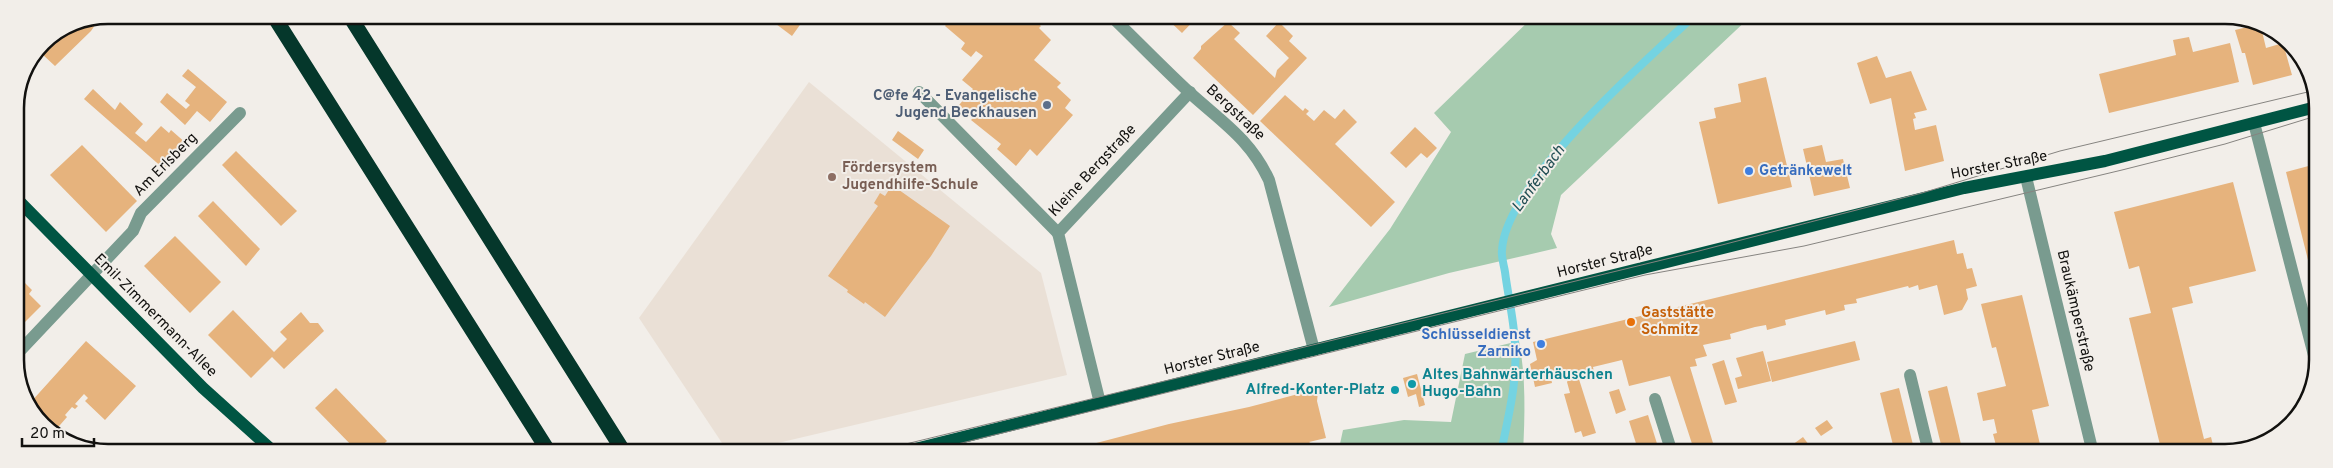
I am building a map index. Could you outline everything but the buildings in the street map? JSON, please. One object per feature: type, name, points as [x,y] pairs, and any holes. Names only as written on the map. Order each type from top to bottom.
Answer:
[{"type":"highway","points":[[279,24],[544,444]]},
{"type":"highway","points":[[355,24],[619,444]]},
{"type":"main road","name":"Horster Straße","points":[[935,444],[1964,188],[2121,158],[2309,109]]},
{"type":"main road","name":"Emil-Zimmermann-Allee","points":[[24,206],[204,388],[265,444]]},
{"type":"street","name":"Bergstraße","points":[[1119,24],[1190,92],[1247,142],[1260,159],[1269,180],[1314,350]]},
{"type":"street","points":[[919,92],[1058,232]]},
{"type":"street","name":"Kleine Bergstraße","points":[[1100,403],[1058,232],[1190,92]]},
{"type":"street","name":"Am Erlsberg","points":[[24,348],[133,231],[141,213],[240,113]]},
{"type":"street","points":[[2254,123],[2309,336]]},
{"type":"street","name":"Braukämperstraße","points":[[2026,177],[2091,444]]},
{"type":"street","points":[[1910,375],[1927,444]]},
{"type":"street","points":[[1655,400],[1669,444]]},
{"type":"shaded area","name":"Fördersystem Jugendhilfe-Schule","points":[[809,82],[1041,273],[1067,375],[774,444],[723,444],[639,318]]},
{"type":"green space","points":[[1526,24],[1743,24],[1561,195],[1551,234],[1557,248],[1449,273],[1329,307],[1390,229],[1451,132],[1434,113]]},
{"type":"green space","points":[[1519,341],[1523,368],[1523,444],[1340,444],[1343,430],[1404,420],[1451,422],[1465,354]]},
{"type":"waterway","name":"Lanferbach","points":[[1503,444],[1512,399],[1516,358],[1502,255],[1509,223],[1526,192],[1551,159],[1581,125],[1685,24]]},
{"type":"tram line","points":[[906,444],[1695,252],[1922,193],[2060,151],[2308,92]]},
{"type":"tram line","points":[[958,444],[1645,275],[1804,246],[2122,170],[2225,144],[2309,118]]},
{"type":"place","name":"C@fe 42 - Evangelische Jugend Beckhausen","points":[[1047,105]]},
{"type":"place","name":"Getränkewelt","points":[[1749,171]]},
{"type":"place","name":"Fördersystem Jugendhilfe-Schule","points":[[832,177]]},
{"type":"place","name":"Gaststätte Schmitz","points":[[1631,322]]},
{"type":"place","name":"Schlüsseldienst Zarniko","points":[[1541,344]]},
{"type":"place","name":"Altes Bahnwärterhäuschen Hugo-Bahn","points":[[1412,384]]},
{"type":"place","name":"Alfred-Konter-Platz","points":[[1395,390]]}]
